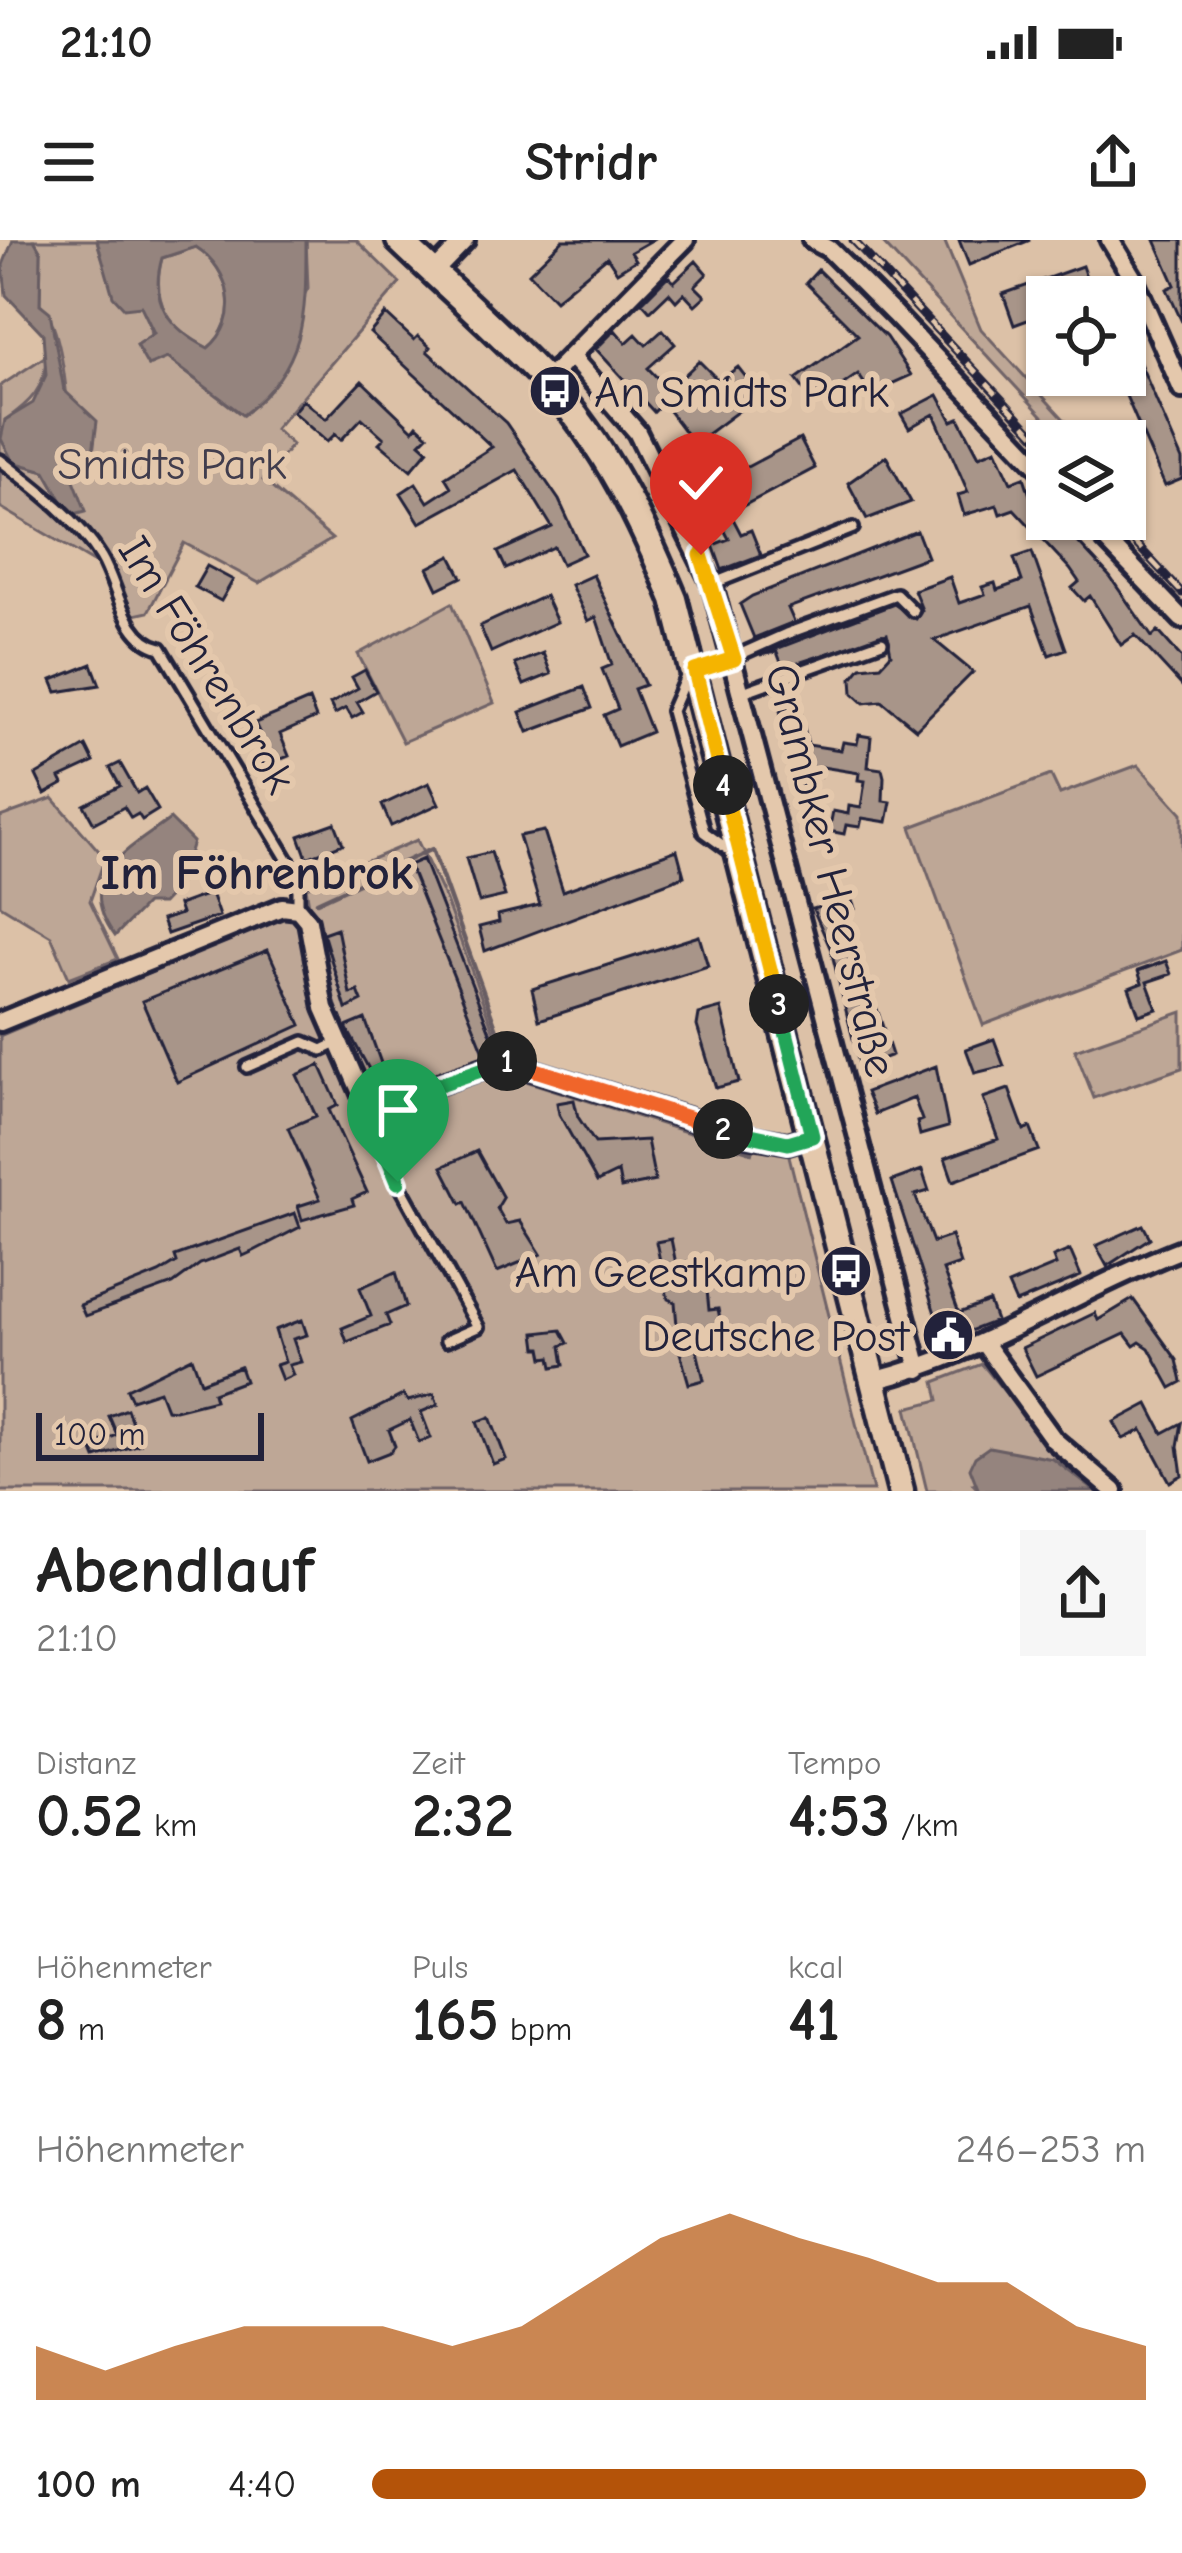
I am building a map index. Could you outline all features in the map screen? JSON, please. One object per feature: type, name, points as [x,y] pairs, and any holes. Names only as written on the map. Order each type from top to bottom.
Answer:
[{"type":"main road","name":"Grambker Heerstraße","points":[[399,240],[546,381],[637,512],[674,599],[901,1491]]},
{"type":"street","points":[[433,273],[465,240]]},
{"type":"street","points":[[546,381],[685,240]]},
{"type":"street","points":[[812,240],[829,249],[1026,454]]},
{"type":"street","points":[[1110,240],[1133,278],[1182,389]]},
{"type":"street","name":"Grambker Heerstraße","points":[[571,356],[637,432],[712,584],[919,1369]]},
{"type":"street","points":[[1106,540],[1182,619]]},
{"type":"street","points":[[0,1022],[282,907],[298,909]]},
{"type":"street","name":"Im Föhrenbrok","points":[[298,909],[308,921],[324,1008],[368,1109]]},
{"type":"street","points":[[368,1109],[503,1061],[741,1135],[788,1143],[812,1136]]},
{"type":"street","points":[[873,1381],[919,1369],[983,1342],[1182,1249]]},
{"type":"street","points":[[983,1342],[1054,1441],[1114,1491]]},
{"type":"lane","name":"Im Föhrenbrok","points":[[0,460],[60,511],[101,556],[136,635],[161,648],[298,877],[298,909]]},
{"type":"lane","points":[[712,584],[853,528]]},
{"type":"lane","points":[[695,671],[896,594],[914,611]]},
{"type":"lane","points":[[743,692],[882,642]]},
{"type":"lane","points":[[247,1066],[304,1042],[322,1050],[337,1043]]},
{"type":"lane","name":"Im Föhrenbrok","points":[[368,1109],[398,1182],[478,1327],[446,1341]]},
{"type":"green space","name":"Smidts Park","points":[[34,240],[97,240],[113,275],[149,321],[148,365],[166,357],[242,415],[308,288],[306,240],[356,240],[400,283],[275,429],[292,445],[263,480],[332,539],[259,583],[184,543],[148,612],[121,618],[97,564],[0,507],[0,386],[46,356],[35,394],[5,420],[13,462],[45,471],[70,514],[64,371],[50,319],[40,304],[41,252]]},
{"type":"green space","points":[[880,240],[944,240],[981,329],[1026,378],[1026,396],[1043,396],[1065,420],[1047,420]]},
{"type":"green space","points":[[196,247],[217,268],[228,295],[225,324],[208,348],[173,323],[159,288],[162,258]]},
{"type":"green space","points":[[452,603],[494,703],[403,742],[358,654]]},
{"type":"green space","points":[[1138,765],[1182,813],[1182,950],[983,1025],[911,827],[1051,775],[1060,794]]},
{"type":"green space","points":[[53,798],[105,858],[90,901],[118,959],[69,978],[51,936],[0,905],[0,817]]},
{"type":"green space","points":[[417,840],[446,901],[509,1073],[749,1148],[788,1152],[873,1491],[0,1491],[0,1031],[277,917],[292,917],[302,928],[319,1012],[361,1123],[384,1115],[336,1005],[306,887]]},
{"type":"green space","points":[[1182,1012],[1182,1068],[1094,1098],[1075,1050]]},
{"type":"green space","points":[[982,1364],[1026,1418],[1106,1491],[1095,1491],[1076,1474],[973,1484],[979,1491],[927,1491],[907,1408],[939,1400],[935,1382]]},
{"type":"shaded area","points":[[13,240],[34,240],[41,252],[40,304],[50,312],[64,390],[97,421],[91,468],[72,475],[86,511],[70,515],[45,471],[13,462],[1,439],[5,420],[33,403],[46,375],[43,334],[6,295],[3,265]]},
{"type":"shaded area","points":[[97,240],[306,240],[303,316],[291,358],[264,396],[243,415],[167,358],[148,366],[136,345],[154,333],[141,306],[124,308],[113,296]],"holes":[[[196,247],[208,257],[228,295],[225,324],[208,348],[173,323],[158,288],[162,258]]]},
{"type":"shaded area","points":[[170,819],[193,842],[179,886],[162,904],[146,904],[115,936],[103,915],[102,881],[122,855]]},
{"type":"shaded area","points":[[989,1447],[1053,1459],[1095,1491],[979,1491],[970,1468],[975,1457]]},
{"type":"building","points":[[563,240],[652,240],[631,252],[636,260],[617,272],[607,257],[555,300],[529,273]]},
{"type":"building","points":[[959,240],[1030,240],[969,265]]},
{"type":"building","points":[[1155,240],[1182,240],[1182,322],[1167,289],[1175,285]]},
{"type":"building","points":[[696,261],[707,274],[695,286],[705,296],[695,305],[684,293],[676,301],[669,293],[650,311],[642,302],[668,276],[674,282]]},
{"type":"building","points":[[1082,266],[1086,276],[1054,276]]},
{"type":"building","points":[[818,270],[886,337],[911,375],[871,393],[858,374],[821,400],[811,387],[805,391],[796,379],[858,335],[806,283]]},
{"type":"building","points":[[1026,286],[1026,321],[1014,325],[1003,294]]},
{"type":"building","points":[[386,314],[414,340],[418,336],[430,347],[427,351],[506,423],[559,500],[584,554],[562,564],[554,547],[506,569],[498,552],[552,527],[517,470],[420,523],[401,493],[416,483],[428,502],[451,487],[445,477],[492,447],[370,333]]},
{"type":"building","points":[[615,330],[626,343],[636,334],[646,345],[663,330],[675,344],[648,368],[669,390],[699,361],[719,381],[738,367],[760,395],[694,444],[663,403],[654,412],[596,349]]},
{"type":"building","points":[[1146,377],[1182,460],[1182,479],[1165,486],[1146,442],[1146,420],[1136,420],[1126,396],[1146,396]]},
{"type":"building","points":[[362,381],[413,430],[417,425],[428,435],[420,443],[428,450],[411,470],[379,443],[384,438],[362,418],[341,440],[335,434],[327,442],[293,412],[303,400],[326,419]]},
{"type":"building","points":[[938,395],[952,421],[959,418],[979,456],[996,449],[1011,482],[1024,477],[1026,522],[1014,509],[1000,514],[997,505],[964,515],[958,495],[968,492],[934,414],[909,428],[901,414]]},
{"type":"building","points":[[800,439],[815,468],[730,513],[741,534],[751,530],[761,555],[722,570],[713,545],[729,539],[701,485],[712,479],[715,484]]},
{"type":"building","points":[[886,456],[911,502],[867,519],[848,483]]},
{"type":"building","points":[[917,531],[927,557],[788,608],[794,622],[754,638],[740,604],[752,596]]},
{"type":"building","points":[[1043,540],[1076,540],[1110,577],[1152,637],[1158,631],[1182,658],[1182,686],[1135,635],[1121,645],[1090,596],[1084,601],[1072,588],[1079,582]]},
{"type":"building","points":[[1032,552],[1066,649],[1049,655],[1031,606],[934,640],[973,672],[916,729],[882,701],[864,703],[853,693],[852,678],[861,667],[881,665],[891,654],[887,634],[783,668],[777,652],[760,655],[894,604],[916,619],[922,610],[914,590],[950,577],[959,603],[985,594],[982,587],[995,583],[997,590],[1022,581],[1014,558]]},
{"type":"building","points":[[451,556],[462,577],[438,589],[428,568]]},
{"type":"building","points":[[207,566],[233,580],[221,601],[195,587]]},
{"type":"building","points":[[593,575],[645,685],[634,689],[651,732],[617,746],[604,715],[618,709],[602,669],[612,665],[596,617],[588,621],[571,585]]},
{"type":"building","points":[[545,596],[557,622],[491,652],[480,626]]},
{"type":"building","points":[[543,653],[551,674],[524,685],[515,664]]},
{"type":"building","points":[[92,664],[100,685],[57,692],[52,680]]},
{"type":"building","points":[[365,670],[376,691],[357,702],[363,712],[352,718],[346,708],[335,714],[330,704],[358,688],[352,677]]},
{"type":"building","points":[[584,687],[592,708],[528,732],[520,712]]},
{"type":"building","points":[[309,700],[316,718],[280,734],[289,756],[264,766],[254,744],[263,741],[255,723]]},
{"type":"building","points":[[799,705],[808,745],[841,750],[843,742],[857,744],[859,735],[871,737],[868,767],[882,769],[883,801],[891,802],[887,822],[862,818],[860,827],[846,825],[844,834],[829,831],[833,811],[848,814],[849,806],[861,808],[865,781],[858,780],[859,773],[822,767],[820,776],[805,773],[800,800],[780,710]]},
{"type":"building","points":[[86,746],[94,762],[60,778],[63,784],[45,794],[36,775]]},
{"type":"building","points":[[120,763],[137,793],[145,788],[158,810],[142,820],[138,814],[131,818],[124,807],[94,823],[84,805],[120,786],[110,768]]},
{"type":"building","points":[[429,783],[439,804],[391,826],[382,805]]},
{"type":"building","points":[[335,823],[343,844],[307,858],[299,836]]},
{"type":"building","points":[[544,831],[563,891],[677,850],[684,876],[485,951],[479,927],[499,922],[498,915],[540,905],[519,836]]},
{"type":"building","points":[[491,852],[505,896],[479,902],[466,858]]},
{"type":"building","points":[[423,859],[496,1047],[484,1052],[409,865]]},
{"type":"building","points":[[225,863],[227,869],[243,863],[249,880],[218,890],[210,868]]},
{"type":"building","points":[[211,893],[219,916],[167,934],[162,920],[181,914],[178,905]]},
{"type":"building","points":[[851,898],[855,909],[840,915],[865,1012],[877,1009],[892,1055],[860,1067],[831,950],[813,909]]},
{"type":"building","points":[[337,928],[350,994],[358,991],[362,1001],[346,1009],[323,933]]},
{"type":"building","points":[[699,936],[708,966],[539,1020],[532,989]]},
{"type":"building","points":[[268,950],[301,1025],[177,1082],[142,1001]]},
{"type":"building","points":[[1166,961],[1171,974],[1147,982],[1157,1009],[1139,1015],[1129,988],[1142,983],[1138,971]]},
{"type":"building","points":[[721,1008],[739,1082],[716,1088],[697,1026],[699,1014]]},
{"type":"building","points":[[365,1019],[382,1066],[370,1071],[346,1027]]},
{"type":"building","points":[[994,1039],[1004,1066],[975,1073],[966,1049]]},
{"type":"building","points":[[320,1065],[338,1105],[329,1110],[367,1192],[352,1199],[354,1205],[302,1220],[298,1206],[320,1199],[288,1128],[316,1116],[297,1075]]},
{"type":"building","points":[[936,1066],[948,1127],[920,1135],[917,1122],[922,1120],[914,1098],[875,1114],[866,1092]]},
{"type":"building","points":[[1009,1089],[1024,1130],[1030,1127],[1039,1150],[953,1181],[945,1158],[998,1139],[983,1098]]},
{"type":"building","points":[[574,1100],[578,1117],[595,1143],[647,1140],[655,1181],[621,1188],[618,1172],[597,1182],[559,1114],[557,1103]]},
{"type":"building","points":[[477,1151],[503,1198],[497,1208],[506,1224],[520,1221],[541,1254],[497,1272],[465,1202],[461,1204],[442,1167]]},
{"type":"building","points":[[922,1170],[929,1191],[915,1195],[933,1242],[951,1236],[960,1264],[943,1270],[959,1313],[989,1302],[996,1321],[944,1341],[892,1181]]},
{"type":"building","points":[[295,1213],[300,1227],[254,1251],[243,1256],[240,1249],[200,1264],[173,1284],[85,1316],[80,1305],[159,1273],[177,1262],[175,1256]]},
{"type":"building","points":[[1143,1225],[1150,1238],[1107,1266],[1096,1246]]},
{"type":"building","points":[[671,1239],[676,1264],[704,1260],[709,1310],[718,1309],[723,1334],[724,1347],[697,1351],[704,1380],[689,1384],[679,1349],[675,1302],[668,1299],[656,1242]]},
{"type":"building","points":[[1070,1250],[1081,1276],[1016,1303],[1008,1285],[1056,1265],[1053,1257]]},
{"type":"building","points":[[396,1272],[406,1306],[386,1315],[390,1325],[347,1342],[342,1328],[371,1316],[360,1288]]},
{"type":"building","points":[[1133,1299],[1177,1360],[1182,1382],[1171,1388],[1149,1348],[1140,1342],[1134,1346],[1125,1334],[1036,1376],[1022,1348],[1095,1313],[1098,1320]]},
{"type":"building","points":[[302,1320],[307,1335],[293,1339],[301,1362],[289,1365],[293,1375],[282,1380],[276,1365],[285,1362],[275,1330]]},
{"type":"building","points":[[561,1330],[568,1343],[561,1346],[564,1365],[553,1367],[551,1357],[544,1358],[542,1348],[537,1348],[535,1333]]},
{"type":"building","points":[[192,1357],[201,1382],[240,1367],[245,1381],[213,1393],[215,1400],[175,1410],[166,1409],[159,1391],[132,1400],[127,1389]]},
{"type":"building","points":[[434,1394],[438,1405],[421,1412],[431,1438],[419,1442],[410,1420],[389,1430],[395,1446],[390,1452],[367,1461],[352,1421],[403,1395],[408,1401]]},
{"type":"building","points":[[1148,1404],[1163,1433],[1182,1423],[1178,1446],[1182,1475],[1170,1482],[1142,1430],[1123,1439],[1114,1422]]},
{"type":"building","points":[[127,1409],[140,1444],[96,1458],[91,1446],[117,1435],[109,1416]]},
{"type":"building","points":[[490,1417],[506,1459],[493,1464],[477,1422]]},
{"type":"waterway","points":[[317,902],[432,849],[502,1044]]},
{"type":"waterway","points":[[0,1035],[274,920]]},
{"type":"waterway","points":[[513,1076],[752,1152]]},
{"type":"railway","points":[[853,240],[1026,425]]},
{"type":"railway","points":[[1133,540],[1182,593]]},
{"type":"place","name":"An Smidts Park","points":[[555,391]]},
{"type":"place","name":"Am Geestkamp","points":[[846,1271]]},
{"type":"place","name":"Deutsche Post","points":[[948,1335]]},
{"type":"district","name":"Im Föhrenbrok","points":[[257,872]]},
{"type":"route","points":[[398,1182],[368,1109],[503,1061],[741,1135],[788,1143],[812,1136],[695,671],[734,659],[701,555]]}]
